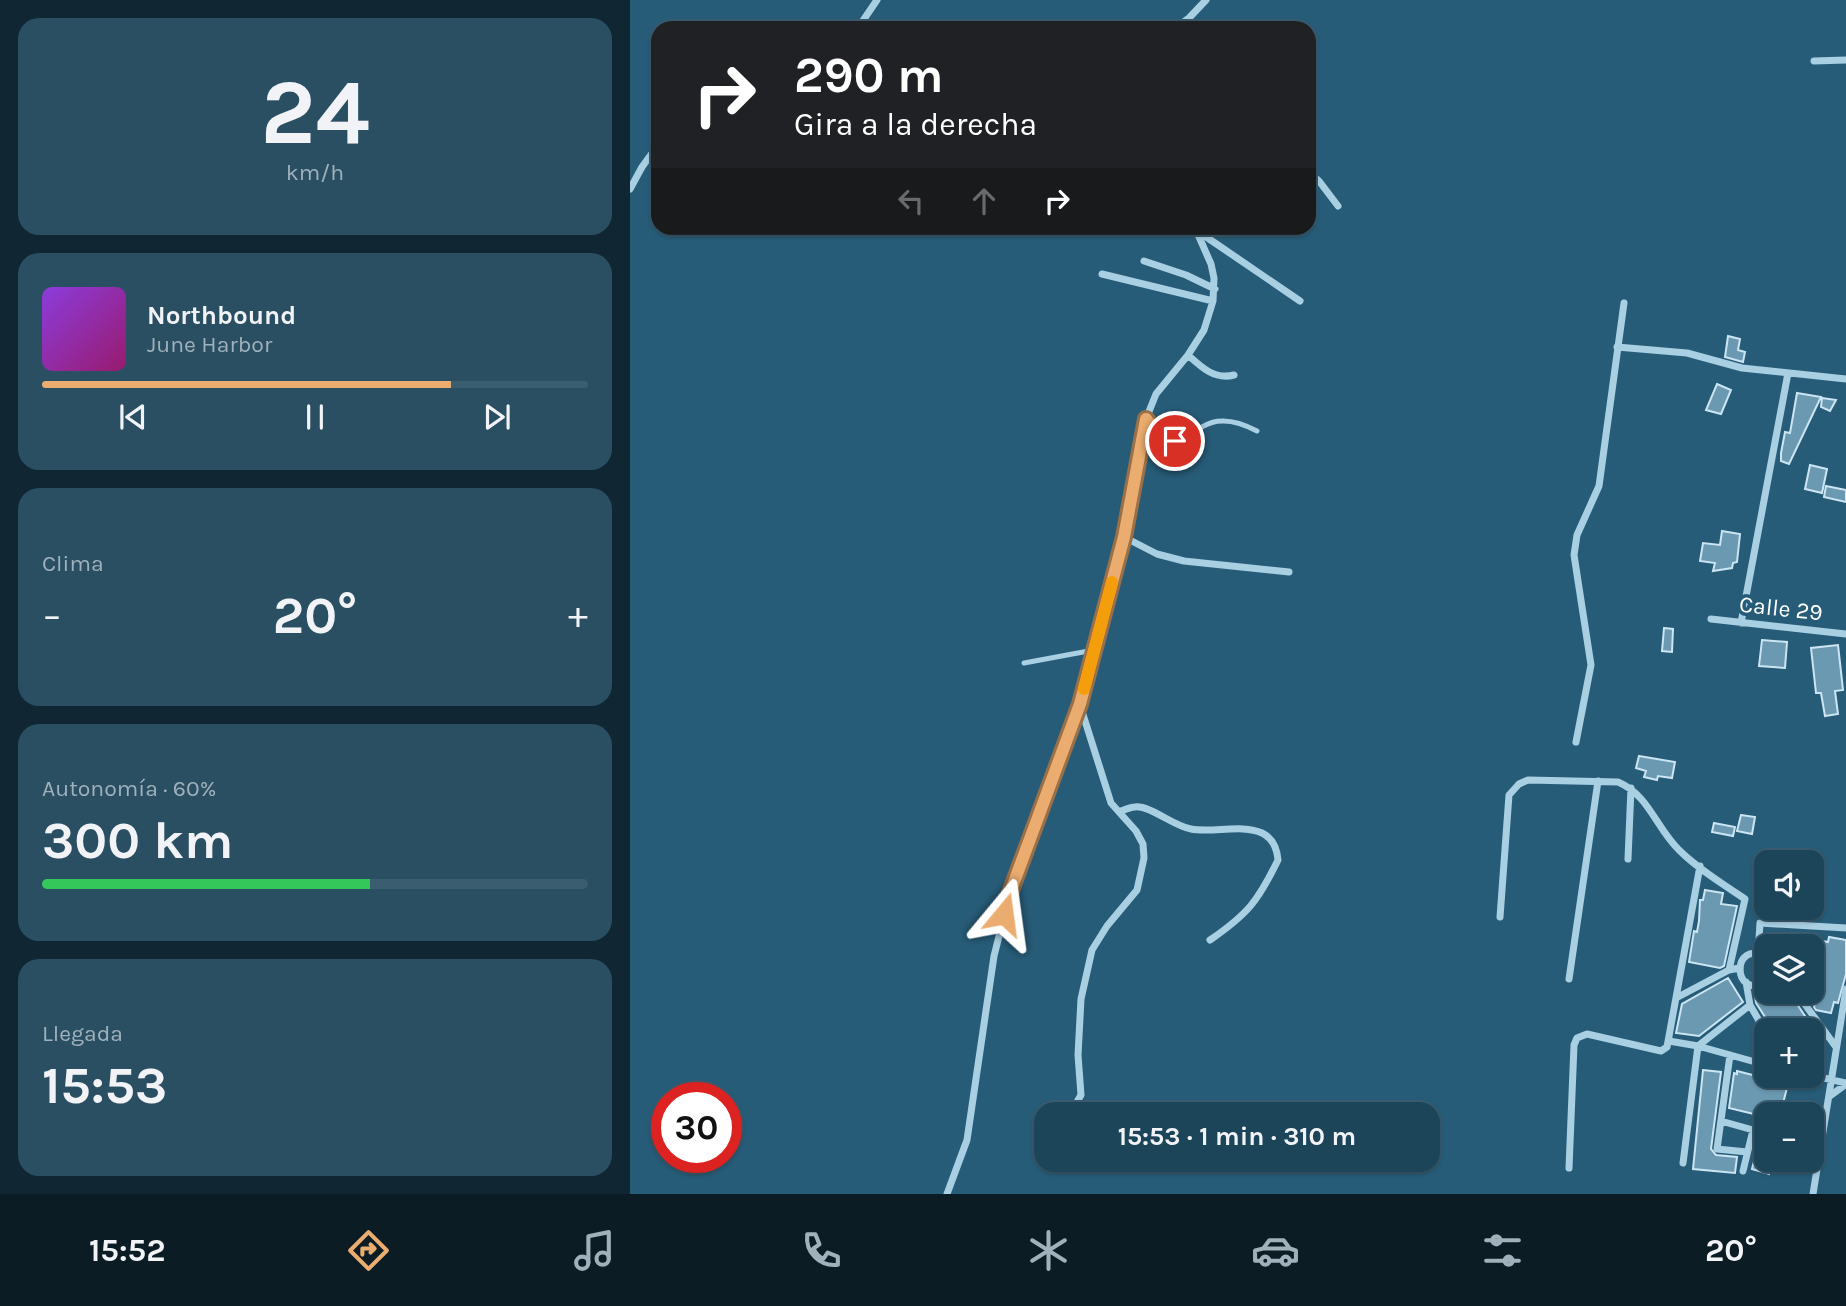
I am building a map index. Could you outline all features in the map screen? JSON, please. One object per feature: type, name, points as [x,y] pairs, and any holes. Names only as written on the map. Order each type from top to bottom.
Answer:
[{"type":"street","points":[[863,21],[877,0]]},
{"type":"street","points":[[1185,21],[1206,0]]},
{"type":"street","points":[[1814,61],[1846,60]]},
{"type":"street","points":[[630,189],[651,155]]},
{"type":"street","points":[[1316,178],[1338,206]]},
{"type":"street","points":[[947,1194],[967,1140],[994,956],[1010,893],[1080,704],[1124,537],[1146,419],[1156,394],[1188,355],[1204,330],[1213,301],[1215,289],[1211,264],[1197,235]]},
{"type":"street","points":[[1203,235],[1300,302]]},
{"type":"street","points":[[1143,261],[1186,275],[1215,289]]},
{"type":"street","points":[[1102,274],[1213,301]]},
{"type":"street","points":[[1576,742],[1591,665],[1574,555],[1577,535],[1599,486],[1624,303]]},
{"type":"street","points":[[1617,347],[1687,353],[1742,368],[1846,379]]},
{"type":"street","points":[[1188,355],[1212,374],[1225,378],[1234,375]]},
{"type":"street","points":[[1741,622],[1788,373]]},
{"type":"street","points":[[1124,537],[1157,554],[1184,561],[1289,572]]},
{"type":"street","name":"Calle 29","points":[[1711,619],[1846,634]]},
{"type":"street","points":[[1077,1102],[1081,1095],[1077,1055],[1081,999],[1092,950],[1107,926],[1138,890],[1143,844],[1136,831],[1111,803],[1080,704]]},
{"type":"street","points":[[1500,917],[1508,795],[1528,780],[1618,782],[1631,788],[1642,799],[1678,849],[1745,900],[1729,970]]},
{"type":"street","points":[[1569,979],[1598,781]]},
{"type":"street","points":[[1628,859],[1631,788]]},
{"type":"street","points":[[1119,812],[1142,807],[1189,829],[1250,831],[1261,833],[1271,840],[1278,860],[1261,895],[1238,920],[1210,940]]},
{"type":"street","points":[[1569,1168],[1574,1045],[1577,1038],[1587,1034],[1661,1051],[1667,1047],[1700,866]]},
{"type":"street","points":[[1761,934],[1760,923],[1846,928]]},
{"type":"street","points":[[1754,957],[1744,959],[1740,968],[1742,979],[1754,986]]},
{"type":"street","points":[[1678,997],[1729,970],[1740,968]]},
{"type":"street","points":[[1746,982],[1750,1005],[1757,1018]]},
{"type":"street","points":[[1813,1194],[1846,989]]},
{"type":"street","points":[[1805,1004],[1836,1047]]},
{"type":"street","points":[[1683,1163],[1698,1046],[1750,1005]]},
{"type":"street","points":[[1669,1041],[1754,1062]]},
{"type":"street","points":[[1730,1055],[1717,1149],[1747,1152]]},
{"type":"street","points":[[1824,1077],[1846,1084]]},
{"type":"street","points":[[1830,1096],[1846,1084]]},
{"type":"street","points":[[1721,1121],[1752,1130],[1743,1171]]},
{"type":"lane","points":[[1146,419],[1164,441],[1168,442],[1219,420],[1235,421],[1257,431]]},
{"type":"lane","points":[[1024,663],[1094,650]]},
{"type":"building","points":[[1728,336],[1740,339],[1738,350],[1745,352],[1743,362],[1725,357]]},
{"type":"building","points":[[1717,384],[1731,390],[1721,414],[1706,410]]},
{"type":"building","points":[[1797,393],[1821,397],[1789,464],[1781,461],[1781,453],[1785,432],[1790,433]]},
{"type":"building","points":[[1822,398],[1836,400],[1830,411],[1821,407]]},
{"type":"building","points":[[1810,465],[1827,469],[1822,493],[1805,489]]},
{"type":"building","points":[[1826,486],[1846,490],[1846,502],[1824,497]]},
{"type":"building","points":[[1722,531],[1740,534],[1737,562],[1733,563],[1732,568],[1713,571],[1715,563],[1700,561],[1703,543],[1720,545]]},
{"type":"building","points":[[1664,628],[1673,629],[1672,652],[1662,651]]},
{"type":"building","points":[[1762,640],[1787,642],[1785,668],[1759,666]]},
{"type":"building","points":[[1838,645],[1843,690],[1835,691],[1838,714],[1825,716],[1821,693],[1816,693],[1811,648]]},
{"type":"building","points":[[1639,756],[1675,762],[1672,778],[1658,776],[1657,780],[1644,777],[1646,771],[1636,768]]},
{"type":"building","points":[[1741,815],[1755,817],[1752,834],[1737,831]]},
{"type":"building","points":[[1714,823],[1735,827],[1733,836],[1712,832]]},
{"type":"building","points":[[1705,890],[1723,893],[1721,904],[1737,906],[1724,966],[1720,968],[1689,962],[1694,931],[1697,932],[1699,921],[1700,900],[1703,900]]},
{"type":"building","points":[[1829,937],[1846,940],[1846,974],[1838,1003],[1834,1002],[1831,1013],[1816,1010],[1815,1004],[1824,1004],[1824,941],[1828,942]]},
{"type":"building","points":[[1728,978],[1743,1002],[1699,1036],[1676,1033],[1682,1004]]},
{"type":"building","points":[[1757,1004],[1797,1004],[1806,1018],[1766,1018]]},
{"type":"building","points":[[1703,1070],[1721,1072],[1711,1149],[1716,1155],[1737,1157],[1735,1173],[1693,1169]]},
{"type":"building","points":[[1737,1071],[1754,1075],[1754,1088],[1787,1088],[1783,1102],[1754,1102],[1754,1114],[1729,1108],[1734,1073],[1737,1074]]},
{"type":"slow traffic","points":[[1084,689],[1112,582]]},
{"type":"route","points":[[1004,914],[1080,704],[1124,537],[1146,419],[1164,441],[1175,441]]}]
